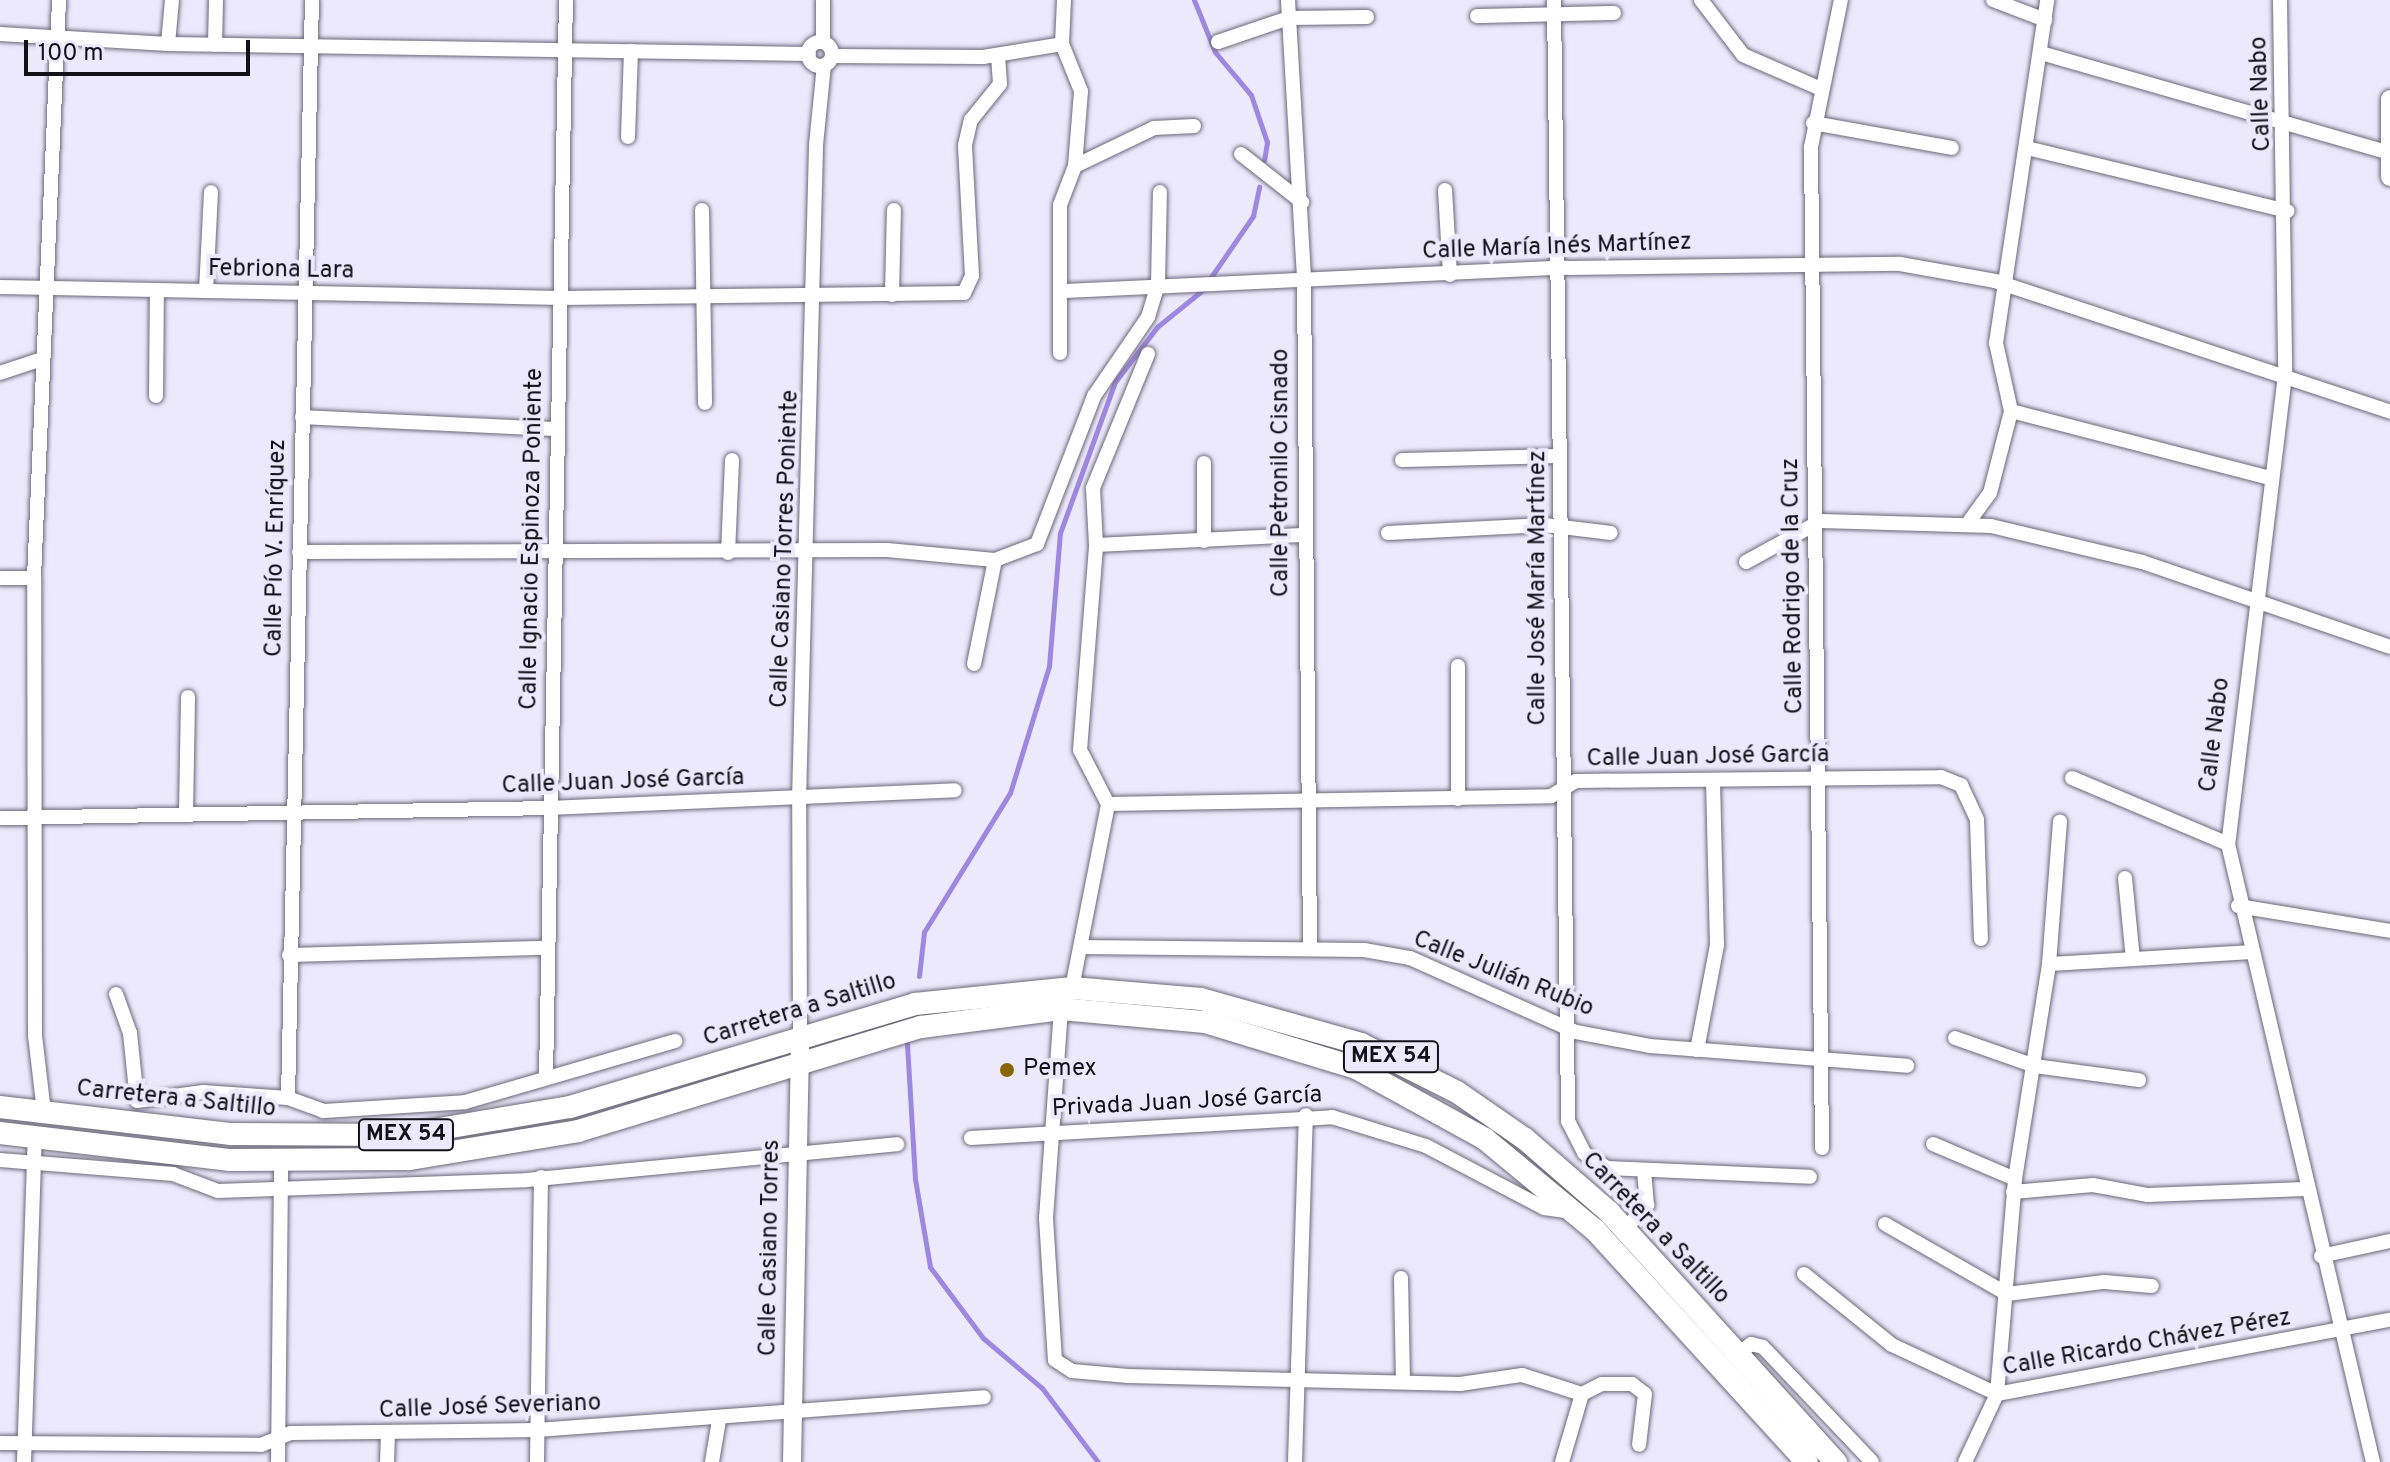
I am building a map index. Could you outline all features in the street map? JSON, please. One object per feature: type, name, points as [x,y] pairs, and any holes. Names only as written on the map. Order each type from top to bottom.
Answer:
[{"type":"main road","name":"Carretera a Saltillo","points":[[0,1107],[231,1134],[404,1135],[570,1107],[800,1035],[915,1004],[1072,988],[1201,999],[1361,1044],[1457,1092],[1583,1188],[1625,1229],[1836,1462]]},
{"type":"main road","name":"Carretera a Saltillo","points":[[0,1133],[281,1161],[409,1159],[539,1140],[800,1060],[921,1027],[1061,1009],[1205,1022],[1325,1056],[1485,1139],[1576,1212],[1807,1462]]},
{"type":"street","points":[[44,1112],[35,1035],[34,578],[42,288],[59,0]]},
{"type":"street","points":[[168,44],[172,0]]},
{"type":"street","points":[[215,45],[216,0]]},
{"type":"street","name":"Calle Pío V. Enríquez","points":[[288,1098],[312,0]]},
{"type":"street","name":"Calle Ignacio Espinoza Poniente","points":[[546,1078],[566,0]]},
{"type":"street","points":[[823,0],[823,42],[828,60]]},
{"type":"street","points":[[1060,353],[1065,291],[1060,205],[1075,166],[1081,91],[1062,44],[1064,0]]},
{"type":"street","name":"Calle Petronilo Cisnado","points":[[1288,0],[1304,277],[1302,535],[1310,802],[1310,946]]},
{"type":"street","points":[[1701,0],[1743,55],[1819,88]]},
{"type":"street","name":"Calle Rodrigo de la Cruz","points":[[1822,1148],[1826,1061],[1814,522],[1813,123],[1841,0]]},
{"type":"street","points":[[1993,0],[2045,20]]},
{"type":"street","points":[[1968,523],[1990,493],[2011,411],[1995,361],[2047,0]]},
{"type":"street","name":"Calle Nabo","points":[[2280,0],[2287,211],[2285,375],[2255,601],[2228,844],[2238,906],[2373,1462]]},
{"type":"street","points":[[1477,16],[1554,7],[1614,13]]},
{"type":"street","name":"Calle José María Martínez","points":[[1554,7],[1568,1121],[1577,1143],[1599,1165]]},
{"type":"street","points":[[1218,42],[1289,18],[1367,17]]},
{"type":"street","points":[[0,34],[58,35],[168,44],[809,54],[828,60],[998,56],[1062,44]]},
{"type":"street","points":[[809,54],[823,42]]},
{"type":"street","points":[[628,137],[631,51]]},
{"type":"street","points":[[2041,53],[2390,153]]},
{"type":"street","points":[[561,298],[953,295],[969,289],[972,276],[965,145],[971,120],[1000,84],[998,56]]},
{"type":"street","name":"Calle Casiano Torres Poniente","points":[[800,1035],[799,800],[810,550],[816,145],[828,60]]},
{"type":"street","points":[[2390,99],[2390,177]]},
{"type":"street","points":[[1813,123],[1952,148]]},
{"type":"street","points":[[1075,166],[1154,128],[1194,126]]},
{"type":"street","points":[[2027,148],[2287,211]]},
{"type":"street","points":[[1241,154],[1302,202]]},
{"type":"street","points":[[1445,190],[1450,275]]},
{"type":"street","points":[[206,291],[211,192]]},
{"type":"street","points":[[299,552],[555,554],[810,550],[995,560],[1037,544],[1076,458],[1094,396],[1136,341],[1158,284],[1160,192]]},
{"type":"street","points":[[702,210],[705,403]]},
{"type":"street","points":[[892,295],[894,210]]},
{"type":"street","name":"Calle María Inés Martínez","points":[[1065,291],[1109,285],[1450,275],[1557,268],[1811,263],[1945,268],[2006,284],[2390,412]]},
{"type":"street","name":"Febriona Lara","points":[[0,287],[561,298]]},
{"type":"street","points":[[156,396],[157,290]]},
{"type":"street","points":[[1072,988],[1108,804],[1080,750],[1096,545],[1095,472],[1111,452],[1148,354]]},
{"type":"street","points":[[0,373],[39,360]]},
{"type":"street","points":[[2011,411],[2271,478]]},
{"type":"street","points":[[302,417],[558,429]]},
{"type":"street","points":[[1402,460],[1560,456]]},
{"type":"street","points":[[1076,458],[1095,472]]},
{"type":"street","points":[[728,553],[732,460]]},
{"type":"street","points":[[1204,463],[1204,541]]},
{"type":"street","points":[[1746,562],[1814,522],[1968,523],[2018,531],[2255,601],[2390,647]]},
{"type":"street","points":[[1388,533],[1561,526],[1611,533]]},
{"type":"street","points":[[1096,545],[1302,535]]},
{"type":"street","points":[[974,664],[995,560]]},
{"type":"street","points":[[0,578],[34,578]]},
{"type":"street","points":[[1458,666],[1458,799]]},
{"type":"street","points":[[186,813],[188,697]]},
{"type":"street","name":"Calle Juan José García","points":[[1108,804],[1458,799],[1562,789],[1576,781],[1941,777],[1961,785],[1979,836],[1981,939]]},
{"type":"street","points":[[2072,778],[2228,844]]},
{"type":"street","points":[[1697,1050],[1717,945],[1713,780]]},
{"type":"street","name":"Calle Juan José García","points":[[0,818],[550,808],[799,800],[955,790]]},
{"type":"street","points":[[1965,1462],[1997,1394],[2027,1064],[2049,964],[2060,821]]},
{"type":"street","points":[[2125,878],[2133,959]]},
{"type":"street","points":[[2238,906],[2390,931]]},
{"type":"street","name":"Calle Julián Rubio","points":[[1081,947],[1310,946],[1410,958],[1565,1027],[1697,1050],[1907,1066]]},
{"type":"street","points":[[289,955],[547,948]]},
{"type":"street","points":[[2049,964],[2250,952]]},
{"type":"street","points":[[116,994],[130,1033],[137,1101],[192,1092],[288,1098],[323,1111],[465,1102],[675,1041]]},
{"type":"street","points":[[1061,1009],[1055,1133],[1046,1230],[1049,1344],[1061,1364],[1106,1375],[1299,1377],[1460,1384],[1522,1375],[1582,1394],[1602,1384],[1640,1388],[1647,1402],[1639,1445]]},
{"type":"street","name":"Calle Casiano Torres","points":[[792,1462],[800,1035]]},
{"type":"street","points":[[1955,1038],[2027,1064],[2139,1080]]},
{"type":"street","points":[[1295,1462],[1306,1115]]},
{"type":"street","name":"Privada Juan José García","points":[[971,1138],[1306,1115],[1412,1141],[1544,1208],[1576,1212]]},
{"type":"street","points":[[24,1462],[35,1137]]},
{"type":"street","points":[[0,1160],[173,1174],[211,1190],[541,1177],[796,1159],[897,1144]]},
{"type":"street","points":[[1933,1144],[2014,1185],[2093,1185],[2148,1195],[2305,1189]]},
{"type":"street","points":[[278,1462],[281,1161]]},
{"type":"street","points":[[1583,1188],[1599,1165],[1644,1170],[1810,1177]]},
{"type":"street","points":[[1625,1229],[1647,1205],[1644,1170]]},
{"type":"street","points":[[537,1462],[541,1177]]},
{"type":"street","points":[[1885,1224],[2007,1294],[2104,1282],[2152,1286]]},
{"type":"street","points":[[2321,1256],[2390,1241]]},
{"type":"street","name":"Calle Ricardo Chávez Pérez","points":[[1804,1274],[1892,1345],[1997,1394],[2390,1320]]},
{"type":"street","points":[[1401,1278],[1403,1380]]},
{"type":"street","points":[[1737,1355],[1751,1344],[1763,1347],[1852,1445],[1872,1462]]},
{"type":"street","points":[[1562,1462],[1582,1394]]},
{"type":"street","name":"Calle José Severiano","points":[[0,1443],[261,1445],[301,1432],[388,1436],[537,1430],[793,1416],[984,1397]]},
{"type":"street","points":[[712,1462],[719,1420]]},
{"type":"street","points":[[387,1462],[388,1436]]},
{"type":"street","points":[[1836,1462],[1852,1445]]},
{"type":"waterway","points":[[1194,0],[1215,52],[1251,95],[1267,142],[1264,160]]},
{"type":"waterway","points":[[1209,280],[1253,216],[1259,187]]},
{"type":"waterway","points":[[919,976],[924,932],[1010,793],[1049,666],[1060,533],[1115,382],[1157,327],[1204,289]]},
{"type":"waterway","points":[[907,1044],[915,1179],[930,1267],[983,1338],[1042,1388],[1098,1462]]},
{"type":"place","name":"Pemex","points":[[1007,1070]]}]
